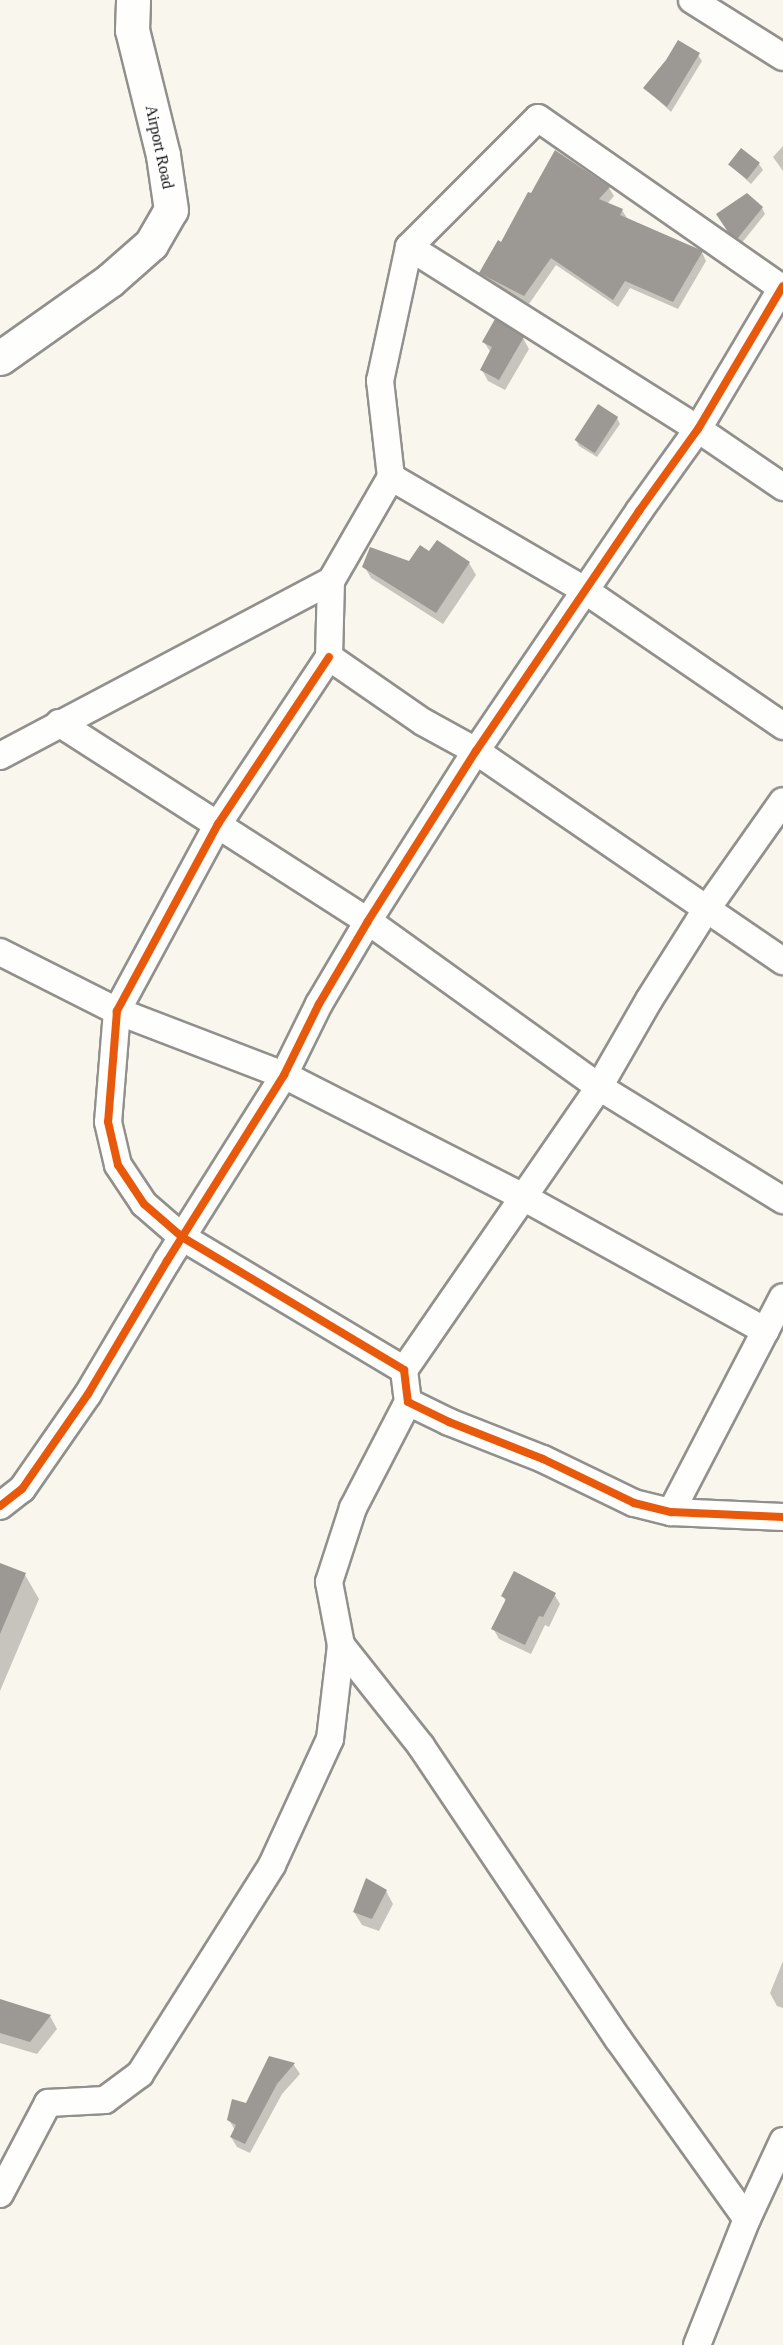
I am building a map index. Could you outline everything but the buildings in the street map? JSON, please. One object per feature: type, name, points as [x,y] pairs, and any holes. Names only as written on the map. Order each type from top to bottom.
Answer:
[{"type":"street","name":"Airport Road","points":[[0,358],[110,280],[151,244],[171,210],[161,144],[132,30],[133,0]]},
{"type":"street","points":[[692,0],[783,57]]},
{"type":"street","points":[[0,1506],[22,1489],[88,1394],[182,1237],[284,1075],[319,1004],[368,921],[476,750],[698,429],[783,287],[538,118],[409,247],[380,381],[391,477],[331,581],[329,657],[218,824],[117,1011],[108,1122],[118,1165],[144,1204],[182,1237],[404,1370]]},
{"type":"street","points":[[409,247],[698,429],[783,487]]},
{"type":"street","points":[[391,477],[586,591],[783,726]]},
{"type":"street","points":[[0,756],[331,581]]},
{"type":"street","points":[[329,657],[423,722],[476,750],[783,961]]},
{"type":"street","points":[[59,723],[368,921],[599,1087],[783,1200]]},
{"type":"street","points":[[0,2194],[48,2103],[105,2100],[140,2074],[272,1865],[330,1739],[341,1645],[329,1582],[353,1508],[408,1402],[404,1370],[599,1087],[649,1000],[706,910],[783,801]]},
{"type":"street","points":[[0,952],[117,1011],[284,1075],[523,1197],[766,1330]]},
{"type":"street","points":[[671,1512],[783,1298]]},
{"type":"street","points":[[408,1402],[450,1422],[543,1459],[634,1503],[671,1512],[783,1517]]},
{"type":"street","points":[[341,1645],[421,1746],[618,2039],[747,2219]]},
{"type":"street","points":[[697,2345],[747,2219],[783,2141]]},
{"type":"cycle path","points":[[0,1506],[22,1489],[88,1394],[167,1261],[284,1075],[319,1004],[368,921],[476,751],[639,511],[698,429],[783,286]]},
{"type":"cycle path","points":[[329,657],[218,824],[117,1011],[108,1122],[118,1165],[144,1204],[182,1237],[404,1370],[408,1402],[449,1422],[543,1459],[634,1503],[671,1512],[783,1517]]}]
